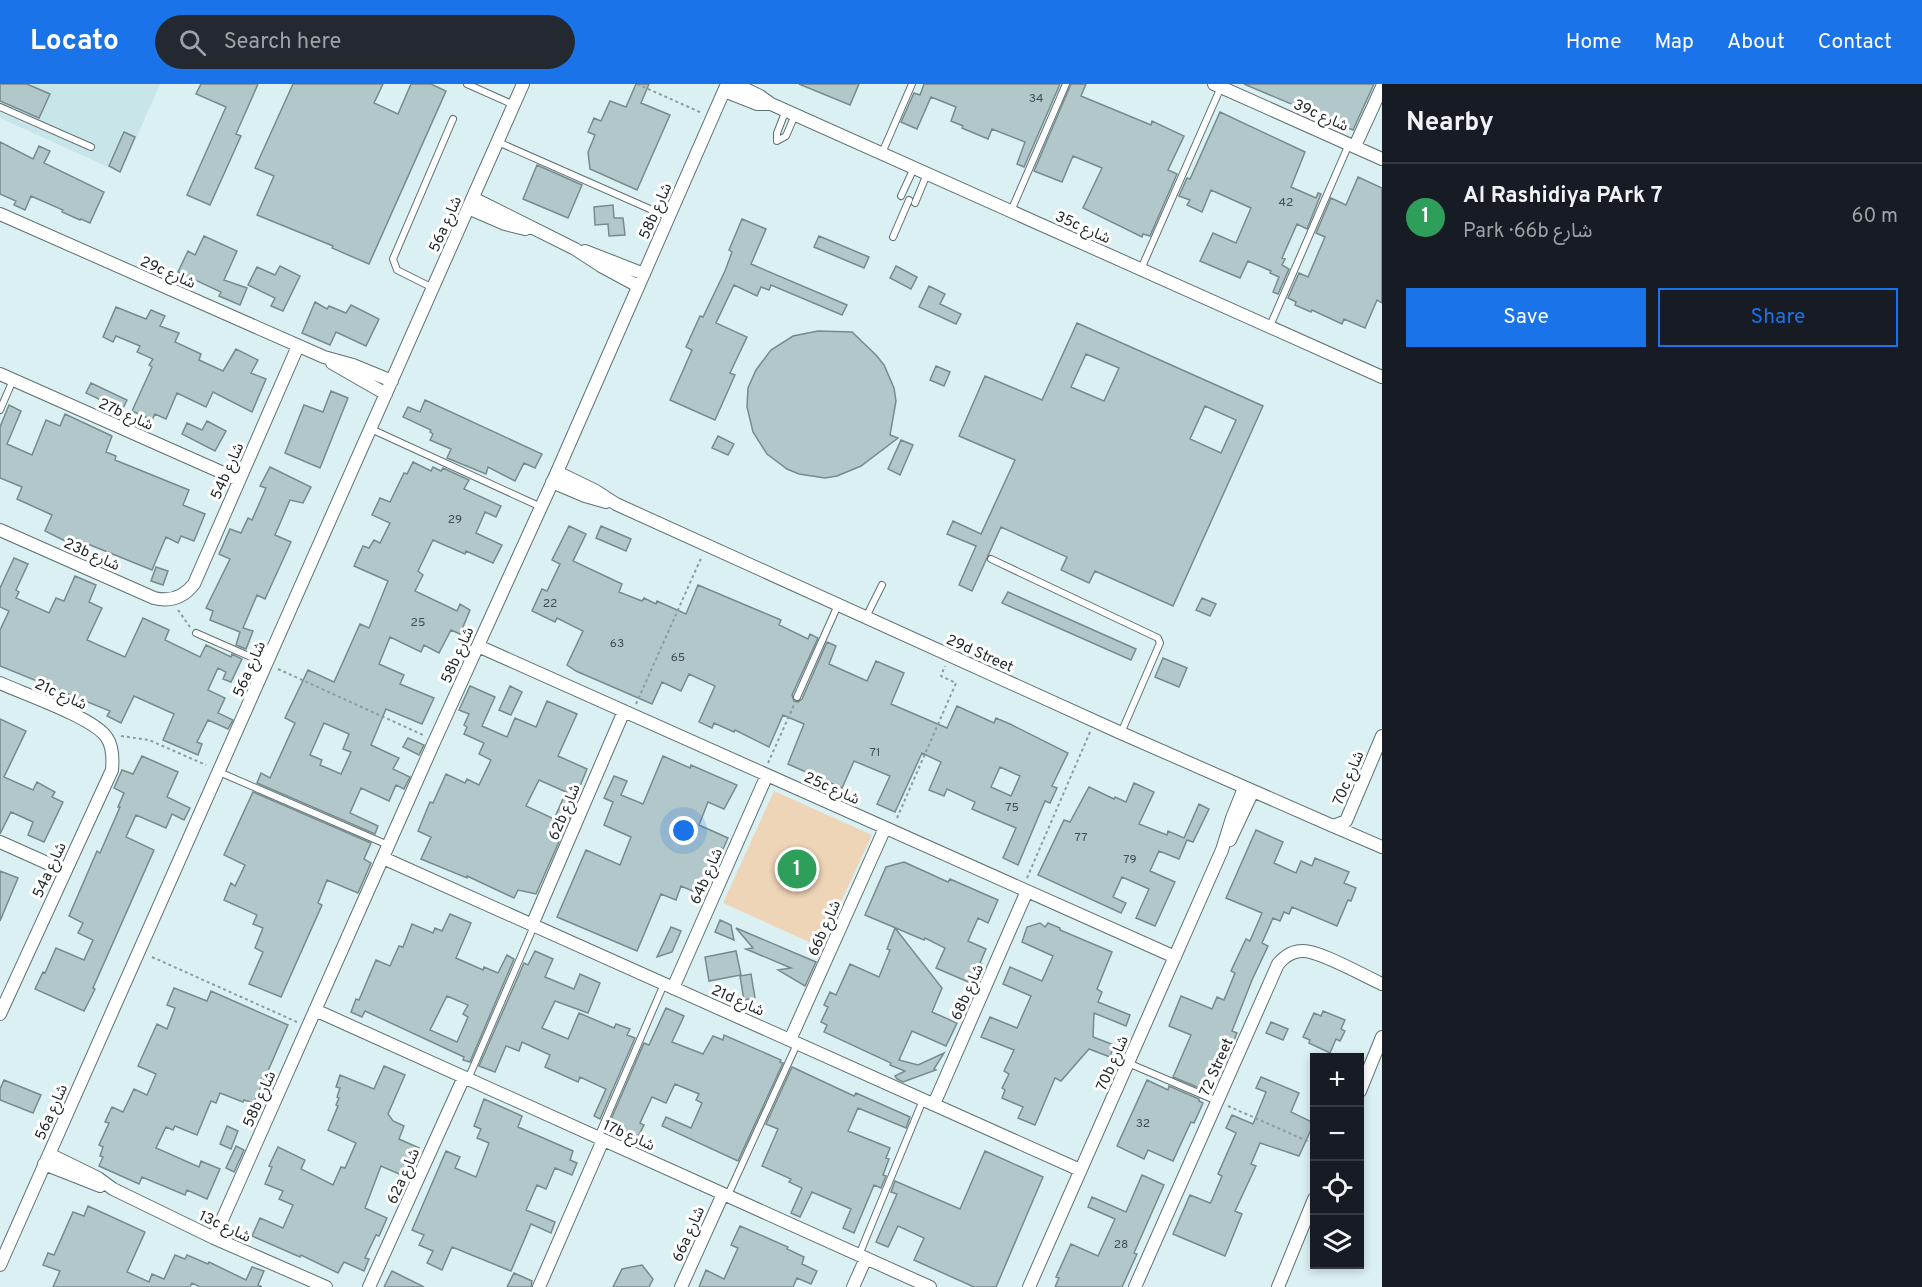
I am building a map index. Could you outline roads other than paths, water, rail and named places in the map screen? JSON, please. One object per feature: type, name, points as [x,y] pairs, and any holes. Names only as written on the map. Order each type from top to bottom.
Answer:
[{"type":"street","name":"56a شارع","points":[[0,1265],[524,84]]},
{"type":"street","name":"35c شارع","points":[[729,86],[757,104],[771,104],[790,112],[1382,377]]},
{"type":"street","name":"58b شارع","points":[[214,1238],[712,118],[729,86]]},
{"type":"street","name":"39c شارع","points":[[1217,86],[1382,159]]},
{"type":"street","points":[[1352,145],[1382,87]]},
{"type":"street","points":[[470,203],[505,224],[536,231],[575,249],[638,286]]},
{"type":"street","name":"29c شارع","points":[[0,214],[298,346],[392,381]]},
{"type":"street","points":[[575,249],[606,258],[644,274]]},
{"type":"street","name":"54b شارع","points":[[174,599],[194,584],[298,346]]},
{"type":"street","name":"29c شارع","points":[[324,357],[386,394]]},
{"type":"street","name":"27b شارع","points":[[0,374],[239,480]]},
{"type":"street","name":"29d Street","points":[[554,477],[596,491],[616,504],[950,656],[1382,847]]},
{"type":"street","name":"23b شارع","points":[[0,530],[154,598],[174,599]]},
{"type":"street","name":"25c شارع","points":[[478,646],[1174,957]]},
{"type":"street","name":"21c شارع","points":[[0,683],[88,722],[107,737]]},
{"type":"street","name":"62b شارع","points":[[533,926],[628,713]]},
{"type":"street","name":"70c شارع","points":[[1335,826],[1346,821],[1382,736]]},
{"type":"street","name":"54a شارع","points":[[0,1014],[3,1001],[112,770],[112,753],[107,737]]},
{"type":"street","name":"64b شارع","points":[[669,986],[765,774]]},
{"type":"street","name":"70b شارع","points":[[1029,1287],[1222,850],[1232,818],[1249,789]]},
{"type":"street","name":"66b شارع","points":[[794,1042],[889,829]]},
{"type":"street","points":[[0,842],[66,871]]},
{"type":"street","name":"21d شارع","points":[[383,858],[1080,1170]]},
{"type":"street","name":"68b شارع","points":[[928,1102],[1024,890]]},
{"type":"street","name":"72 Street","points":[[1135,1287],[1278,964],[1288,955],[1300,951],[1311,952],[1382,984]]},
{"type":"street","name":"17b شارع","points":[[315,1010],[930,1287]]},
{"type":"street","points":[[1364,1079],[1382,1037]]},
{"type":"street","name":"62a شارع","points":[[369,1287],[466,1078]]},
{"type":"street","points":[[539,1287],[601,1139]]},
{"type":"street","name":"13c شارع","points":[[46,1159],[90,1183],[113,1189],[214,1238],[326,1287]]},
{"type":"street","name":"66a شارع","points":[[681,1287],[725,1195]]},
{"type":"street","points":[[1278,1287],[1310,1209]]},
{"type":"street","points":[[852,1287],[862,1256]]},
{"type":"lane","points":[[467,84],[514,105]]},
{"type":"lane","points":[[882,153],[912,84]]},
{"type":"lane","points":[[1011,211],[1066,84]]},
{"type":"lane","points":[[1141,269],[1217,86]]},
{"type":"lane","points":[[0,107],[91,147]]},
{"type":"lane","points":[[433,288],[397,270],[393,259],[453,119]]},
{"type":"lane","points":[[498,142],[668,217]]},
{"type":"lane","points":[[1270,327],[1352,145]]},
{"type":"lane","points":[[901,196],[914,167]]},
{"type":"lane","points":[[893,237],[927,174]]},
{"type":"lane","points":[[0,410],[13,380]]},
{"type":"lane","points":[[371,429],[541,507]]},
{"type":"lane","points":[[991,559],[1158,638],[1160,643],[1121,733]]},
{"type":"lane","points":[[866,617],[882,585]]},
{"type":"lane","points":[[797,697],[838,604]]},
{"type":"lane","points":[[196,633],[268,664]]},
{"type":"lane","points":[[219,772],[388,845]]},
{"type":"lane","points":[[466,1078],[533,926]]},
{"type":"lane","points":[[601,1139],[669,986]]},
{"type":"lane","points":[[725,1195],[794,1042]]},
{"type":"lane","points":[[1128,1063],[1217,1101]]},
{"type":"lane","points":[[862,1256],[928,1102]]},
{"type":"place","name":"Al Rashidiya PArk 7","points":[[797,869]]}]
